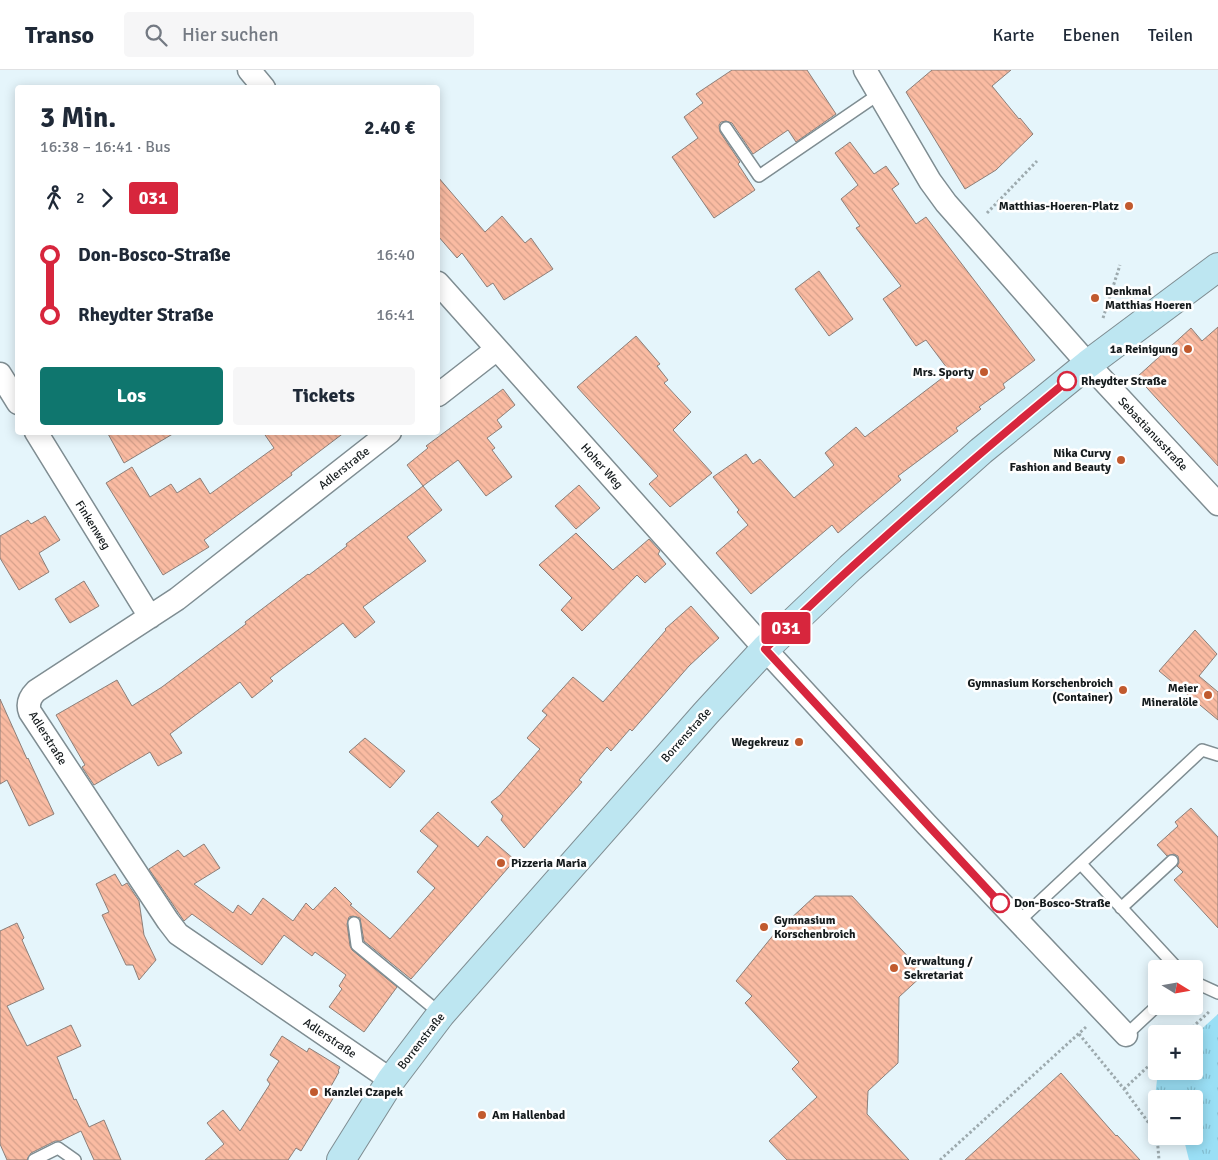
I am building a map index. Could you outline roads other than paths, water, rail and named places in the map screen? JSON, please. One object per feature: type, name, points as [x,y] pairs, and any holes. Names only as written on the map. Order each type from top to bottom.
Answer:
[{"type":"main road","name":"Borrenstraße","points":[[341,1160],[391,1080],[441,1014],[765,649],[829,586],[918,506],[1088,364],[1218,267]]},
{"type":"street","points":[[249,70],[262,85]]},
{"type":"street","points":[[865,70],[934,187],[946,203],[1088,364]]},
{"type":"street","name":"Hoher Weg","points":[[440,284],[765,649]]},
{"type":"street","points":[[440,393],[497,349]]},
{"type":"street","name":"Sebastianusstraße","points":[[1088,364],[1218,504]]},
{"type":"street","points":[[0,374],[15,398]]},
{"type":"street","name":"Finkenweg","points":[[38,435],[150,617]]},
{"type":"street","name":"Adlerstraße","points":[[386,435],[193,586],[150,617],[36,691],[30,699],[29,708],[178,934],[391,1080]]},
{"type":"street","points":[[765,649],[1126,1036]]},
{"type":"lane","points":[[726,128],[759,176],[879,94]]},
{"type":"lane","points":[[1018,922],[1202,750],[1218,755]]},
{"type":"lane","points":[[1121,908],[1172,861]]},
{"type":"lane","points":[[1080,864],[1170,960]]},
{"type":"lane","points":[[354,922],[357,944],[441,1014]]},
{"type":"lane","points":[[1203,986],[1218,993]]},
{"type":"lane","points":[[1126,1036],[1148,1015]]},
{"type":"lane","points":[[34,1160],[58,1148],[75,1160]]},
{"type":"place","name":"Matthias-Hoeren-Platz","points":[[1129,206]]},
{"type":"place","name":"Denkmal Matthias Hoeren","points":[[1095,298]]},
{"type":"place","name":"1a Reinigung","points":[[1188,349]]},
{"type":"place","name":"Mrs. Sporty","points":[[984,372]]},
{"type":"place","name":"Rheydter Straße","points":[[1067,381]]},
{"type":"place","name":"Nika Curvy Fashion and Beauty","points":[[1121,460]]},
{"type":"place","name":"Gymnasium Korschenbroich (Container)","points":[[1123,690]]},
{"type":"place","name":"Meier Mineralöle","points":[[1208,695]]},
{"type":"place","name":"Wegekreuz","points":[[799,742]]},
{"type":"place","name":"Pizzeria Maria","points":[[501,863]]},
{"type":"place","name":"Don-Bosco-Straße","points":[[1000,903]]},
{"type":"place","name":"Gymnasium Korschenbroich","points":[[764,927]]},
{"type":"place","name":"Verwaltung / Sekretariat","points":[[894,968]]},
{"type":"place","name":"Kanzlei Czapek","points":[[314,1092]]},
{"type":"place","name":"Am Hallenbad","points":[[482,1115]]}]
